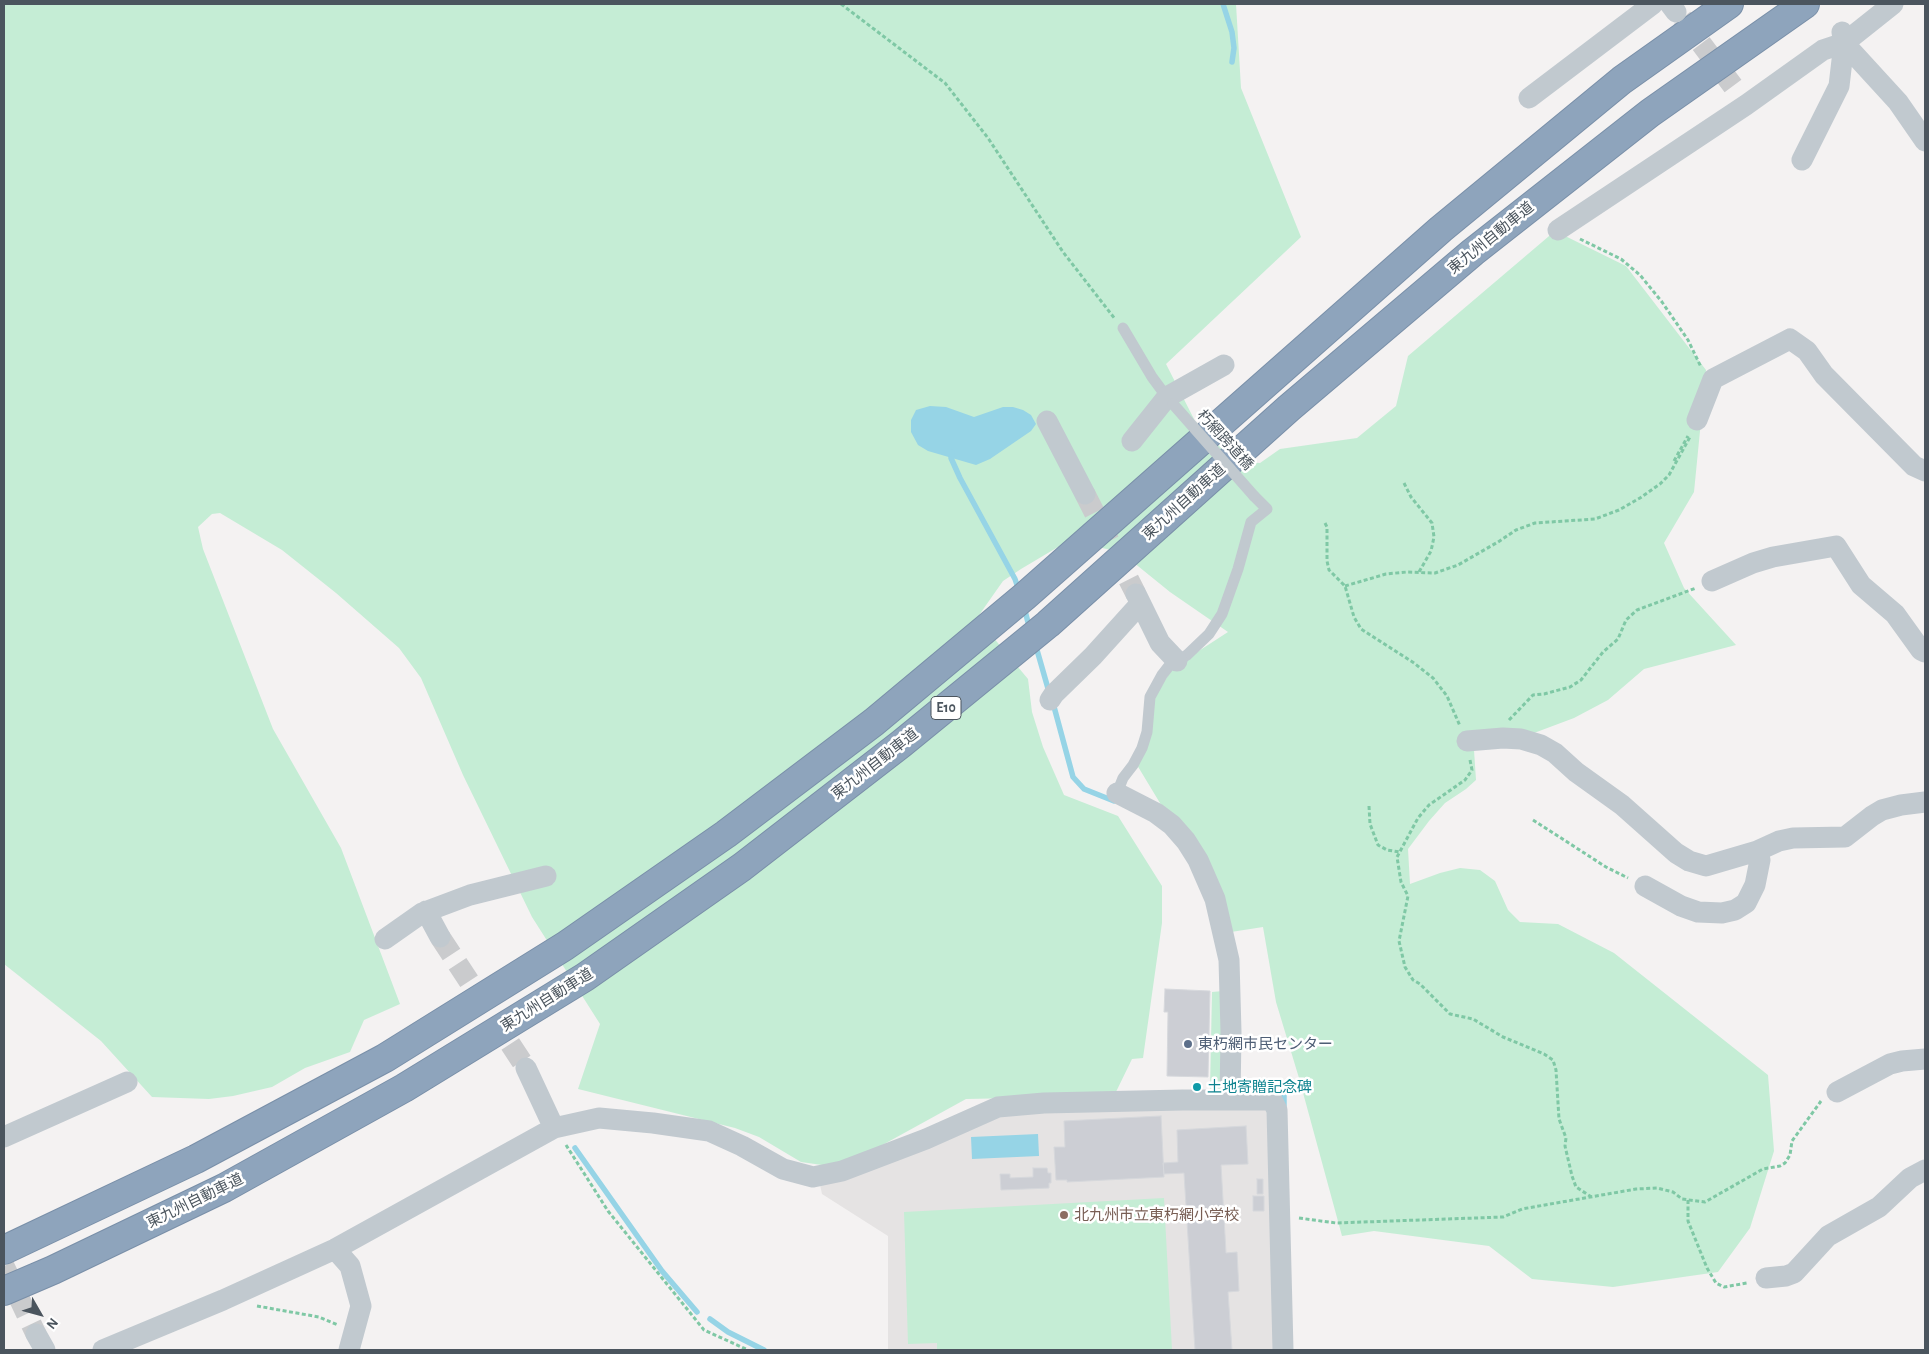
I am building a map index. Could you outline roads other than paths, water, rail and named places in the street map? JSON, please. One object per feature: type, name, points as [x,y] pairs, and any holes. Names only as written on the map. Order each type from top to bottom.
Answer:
[{"type":"highway","name":"E10","points":[[4,1250],[196,1159],[386,1058],[566,946],[726,834],[874,722],[1018,603],[1440,229],[1622,80],[1728,4]]},
{"type":"highway","name":"東九州自動車道","points":[[4,1291],[53,1270],[224,1188],[404,1088],[585,977],[742,867],[901,744],[1048,624],[1289,408],[1473,252],[1650,113],[1804,4]]},
{"type":"street","points":[[1529,98],[1654,4]]},
{"type":"street","points":[[1562,227],[1743,99],[1843,38],[1893,4]]},
{"type":"street","points":[[1843,38],[1898,102],[1925,141]]},
{"type":"street","points":[[1802,160],[1839,86],[1843,38]]},
{"type":"street","points":[[1697,420],[1712,379],[1790,338],[1807,351],[1824,374],[1914,466],[1925,470]]},
{"type":"street","points":[[1132,441],[1170,400],[1224,365]]},
{"type":"street","points":[[1047,421],[1086,494]]},
{"type":"street","points":[[1712,581],[1753,563],[1774,557],[1836,546],[1861,585],[1895,614],[1921,650],[1925,652]]},
{"type":"street","points":[[1050,700],[1093,656],[1138,599],[1160,643],[1177,661]]},
{"type":"street","points":[[1476,740],[1520,740],[1541,745],[1555,753],[1576,772],[1622,805],[1676,853],[1688,861],[1706,866],[1758,851],[1779,841],[1793,838],[1845,837],[1882,810],[1900,805],[1925,802]]},
{"type":"street","points":[[1117,793],[1156,813],[1172,825],[1186,841],[1198,860],[1215,899],[1230,960],[1230,1100]]},
{"type":"street","points":[[1644,886],[1681,906],[1698,912],[1722,913],[1735,910],[1746,903],[1755,885],[1760,860],[1758,851]]},
{"type":"street","points":[[385,939],[426,911],[470,895],[546,876]]},
{"type":"street","points":[[426,911],[440,937]]},
{"type":"street","points":[[1837,1092],[1890,1064],[1902,1061],[1925,1060]]},
{"type":"street","points":[[526,1068],[554,1128]]},
{"type":"street","points":[[4,1137],[127,1082]]},
{"type":"street","points":[[103,1350],[223,1300],[335,1249],[554,1128],[599,1118],[709,1131],[742,1146],[782,1168],[813,1177],[842,1171],[926,1139],[998,1107],[1044,1102],[1272,1100],[1277,1110],[1283,1350]]},
{"type":"street","points":[[1766,1278],[1786,1276],[1794,1273],[1828,1236],[1879,1207],[1910,1178],[1925,1170]]},
{"type":"street","points":[[335,1249],[350,1266],[361,1306],[352,1341]]},
{"type":"lane","name":"朽網跨道橋","points":[[1122,328],[1152,376],[1170,400],[1267,509],[1251,522],[1238,569],[1222,614],[1209,634],[1177,661]]},
{"type":"lane","points":[[1117,793],[1142,748],[1147,732],[1150,698],[1162,675],[1169,666],[1177,661]]},
{"type":"water","points":[[930,406],[946,407],[974,417],[1003,407],[1013,407],[1031,415],[1036,424],[1031,431],[990,459],[976,465],[928,451],[918,445],[911,432],[911,420],[916,410]]},
{"type":"water","points":[[1038,1134],[1039,1156],[972,1159],[971,1137]]},
{"type":"waterway","points":[[1223,4],[1232,32],[1234,48],[1232,62]]},
{"type":"waterway","points":[[952,452],[951,458],[960,478],[1015,579],[1019,591]]},
{"type":"waterway","points":[[1024,607],[1030,630]]},
{"type":"waterway","points":[[1035,643],[1049,692]]},
{"type":"waterway","points":[[1053,703],[1073,777],[1084,789],[1114,801]]},
{"type":"waterway","points":[[1268,1090],[1284,1090],[1284,1105]]},
{"type":"waterway","points":[[575,1148],[662,1271],[697,1312]]},
{"type":"waterway","points":[[710,1319],[728,1332],[764,1350]]},
{"type":"tunnel","points":[[1682,18],[1739,94]]},
{"type":"tunnel","points":[[1085,494],[1136,594]]},
{"type":"tunnel","points":[[440,937],[526,1068]]},
{"type":"tunnel","points":[[4,1266],[36,1334]]},
{"type":"place","name":"東朽網市民センター","points":[[1188,1044]]},
{"type":"place","name":"土地寄贈記念碑","points":[[1197,1087]]},
{"type":"place","name":"北九州市立東朽網小学校","points":[[1064,1215]]}]
